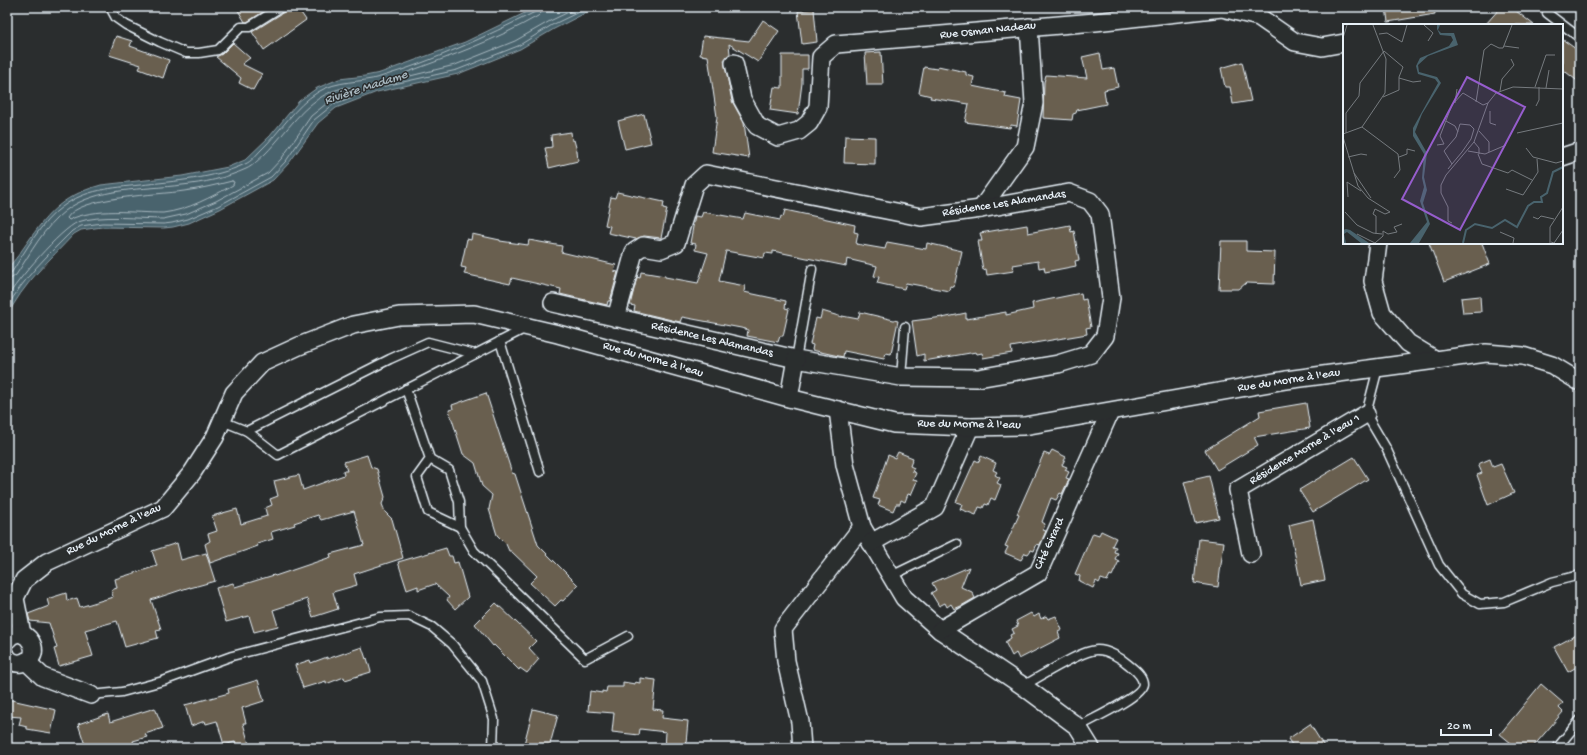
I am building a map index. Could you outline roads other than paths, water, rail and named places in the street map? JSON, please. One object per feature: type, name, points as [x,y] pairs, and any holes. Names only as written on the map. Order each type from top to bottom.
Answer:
[{"type":"street","name":"Rue Osman Nadeau","points":[[734,63],[742,99],[757,126],[778,137],[799,131],[809,123],[818,107],[821,57],[836,44],[1095,22],[1222,8],[1264,12],[1295,42],[1322,47],[1343,43]]},
{"type":"street","points":[[981,209],[1025,147],[1034,103],[1028,27]]},
{"type":"street","points":[[1563,157],[1580,151]]},
{"type":"street","name":"Résidence Les Alamandas","points":[[554,303],[616,318],[796,359],[901,377],[978,378],[1058,364],[1091,354],[1105,336],[1111,298],[1100,214],[1090,201],[1069,193],[981,209],[921,217],[706,174],[694,185],[676,243],[661,249],[643,246],[634,252],[616,318]]},
{"type":"street","points":[[1378,244],[1373,281],[1382,313],[1408,343],[1436,360],[1486,353],[1523,356],[1552,365],[1580,382]]},
{"type":"street","name":"Rue du Morne à l'eau","points":[[15,637],[15,598],[24,580],[47,562],[163,508],[192,473],[215,437],[234,393],[262,363],[299,346],[352,325],[399,316],[474,314],[558,334],[789,398],[894,424],[970,427],[1024,426],[1286,380],[1436,360]]},
{"type":"street","points":[[789,398],[796,359]]},
{"type":"street","points":[[838,410],[845,465],[862,527],[904,598],[940,630],[1023,686],[1078,727],[1091,748]]},
{"type":"street","name":"Cité Girard","points":[[940,630],[1038,573],[1110,412]]},
{"type":"street","name":"Résidence Morne à l'eau 1","points":[[1251,554],[1238,490],[1366,414]]},
{"type":"street","points":[[871,543],[935,508],[970,427]]},
{"type":"street","points":[[802,748],[800,722],[786,661],[784,629],[862,527]]},
{"type":"street","points":[[7,657],[13,662],[18,663],[26,661],[32,654],[33,644],[30,639],[15,637]]},
{"type":"street","points":[[26,661],[43,677],[91,695]]},
{"type":"lane","points":[[110,7],[116,18],[126,25],[186,53],[199,53],[218,50],[241,27],[249,27],[281,7]]},
{"type":"lane","points":[[1547,13],[1562,24]]},
{"type":"lane","points":[[1563,25],[1580,38]]},
{"type":"lane","points":[[796,359],[812,269]]},
{"type":"lane","points":[[222,421],[248,431],[278,455],[528,327]]},
{"type":"lane","points":[[901,377],[905,327]]},
{"type":"lane","points":[[500,341],[540,472]]},
{"type":"lane","points":[[248,431],[390,359],[428,342],[475,354]]},
{"type":"lane","points":[[1378,368],[1366,414],[1386,448],[1440,565],[1462,594],[1480,604],[1504,602],[1552,582],[1580,574]]},
{"type":"lane","points":[[406,389],[430,459],[449,470],[459,502],[460,527],[474,551],[585,658],[628,636]]},
{"type":"lane","points":[[430,459],[417,477],[428,512],[460,527]]},
{"type":"lane","points":[[891,576],[957,544]]},
{"type":"lane","points":[[91,695],[122,692],[156,683],[232,656],[380,617],[409,616],[432,627],[452,644],[482,681],[494,719],[493,748]]},
{"type":"lane","points":[[1023,686],[1070,660],[1089,652],[1097,650],[1108,652],[1123,659],[1137,672],[1141,678],[1143,684],[1138,693],[1078,727]]},
{"type":"lane","points":[[1557,748],[1580,720]]},
{"type":"water","name":"Rivière Madame","points":[[537,7],[597,7],[554,29],[520,49],[458,74],[377,92],[336,108],[318,123],[289,163],[273,180],[220,209],[189,223],[164,228],[102,227],[81,230],[74,234],[28,283],[13,305],[7,317],[6,284],[9,267],[38,227],[54,209],[74,195],[101,185],[182,176],[228,167],[245,160],[270,136],[299,101],[317,88],[339,79],[380,73],[465,42]]}]
